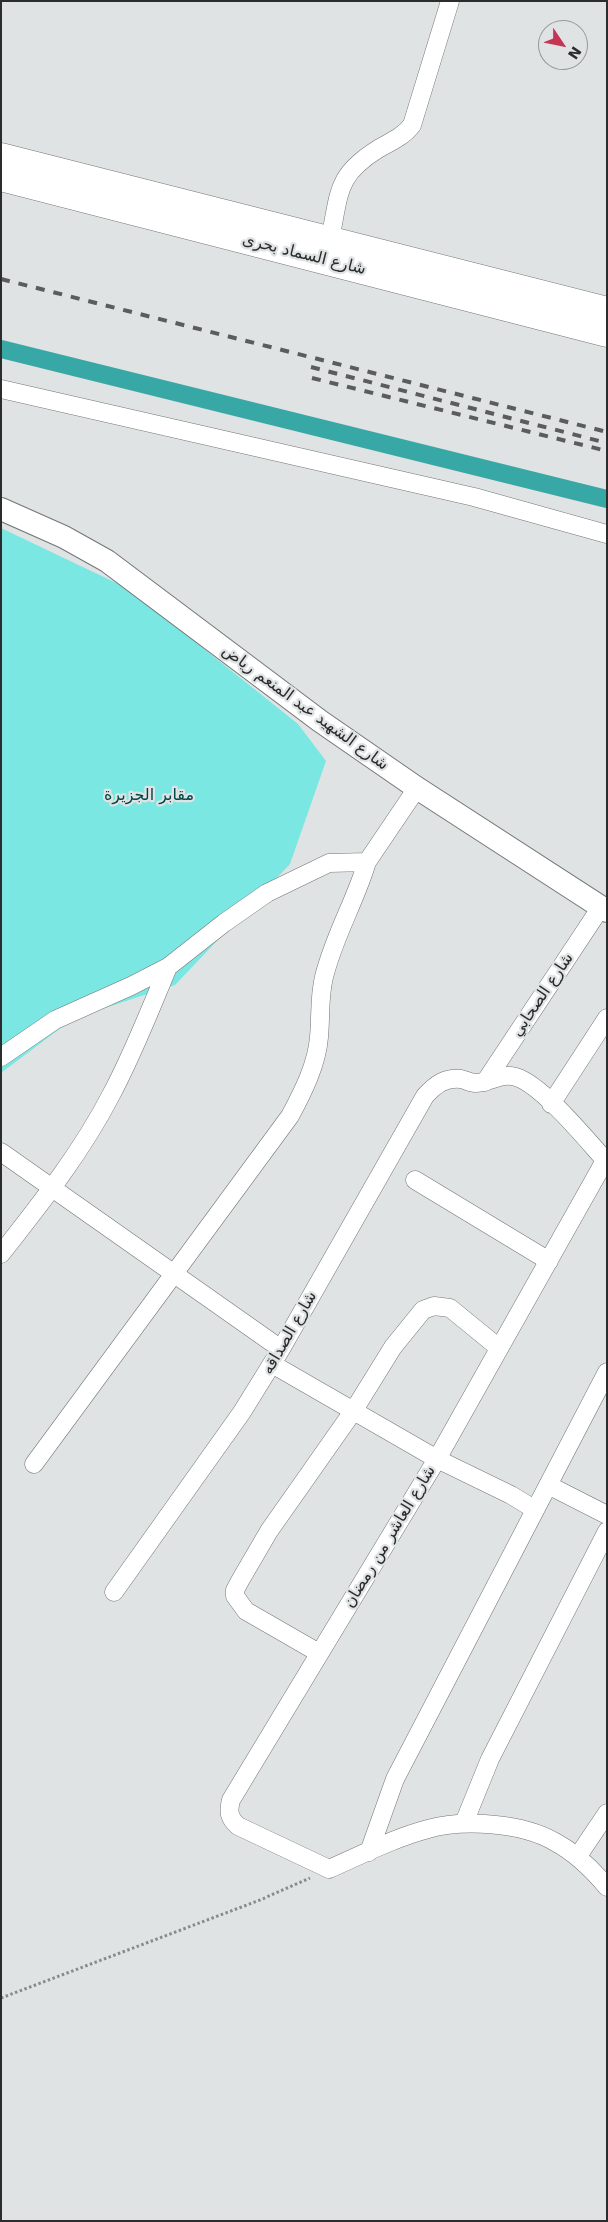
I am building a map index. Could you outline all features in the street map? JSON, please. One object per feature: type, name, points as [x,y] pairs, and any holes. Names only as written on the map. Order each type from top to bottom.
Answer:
[{"type":"highway","name":"شارع السماد بحرى","points":[[1,156],[607,311]]},
{"type":"highway","name":"شارع السماد بحرى","points":[[1,177],[607,333]]},
{"type":"street","points":[[330,239],[341,186],[351,168],[404,134],[412,125],[450,1]]},
{"type":"street","points":[[1,389],[474,497],[607,534]]},
{"type":"street","name":"شارع الشهيد عبد المنعم رياض","points":[[1,509],[64,537],[107,561],[320,721],[417,788],[604,909]]},
{"type":"street","points":[[34,1464],[172,1274],[280,1132],[298,1102],[318,1045],[319,1003],[337,934],[359,888],[367,862],[417,788]]},
{"type":"street","points":[[1,1057],[55,1020],[168,967],[224,923],[267,894],[328,863],[367,862]]},
{"type":"street","name":"شارع الصحابي","points":[[485,1082],[604,909]]},
{"type":"street","points":[[1,1254],[52,1188],[87,1138],[111,1096],[139,1037],[168,967]]},
{"type":"street","points":[[552,1104],[607,1018]]},
{"type":"street","points":[[485,1082],[502,1076],[516,1077],[552,1104],[606,1158]]},
{"type":"street","name":"شارع الصداقه","points":[[114,1592],[242,1412],[276,1357],[425,1096],[434,1086],[447,1080],[460,1079],[474,1084],[485,1082]]},
{"type":"street","points":[[1,1152],[172,1274],[276,1357],[354,1410],[437,1459],[511,1495],[534,1509]]},
{"type":"street","name":"شارع العاشر من رمضان","points":[[329,1869],[238,1826],[231,1819],[228,1810],[231,1800],[437,1459],[606,1158]]},
{"type":"street","points":[[415,1180],[549,1261]]},
{"type":"street","points":[[319,1653],[246,1611],[235,1596],[235,1590],[270,1531],[354,1410],[393,1347],[423,1310],[434,1306],[450,1308],[498,1348]]},
{"type":"street","points":[[369,1852],[395,1779],[607,1372]]},
{"type":"street","points":[[548,1485],[607,1515]]},
{"type":"street","points":[[464,1823],[490,1759],[607,1531]]},
{"type":"street","points":[[578,1856],[607,1814]]},
{"type":"street","points":[[329,1869],[428,1829],[464,1823],[516,1828],[554,1840],[578,1856],[607,1887]]},
{"type":"path","points":[[1,1998],[260,1900],[329,1869]]},
{"type":"green space","name":"مقابر الجزيرة","points":[[1,528],[129,589],[298,724],[326,761],[290,864],[175,985],[74,1018],[1,1073]]},
{"type":"waterway","points":[[1,349],[607,499]]},
{"type":"railway","points":[[1,279],[607,432]]},
{"type":"railway","points":[[311,367],[607,443]]},
{"type":"railway","points":[[312,378],[607,451]]}]
